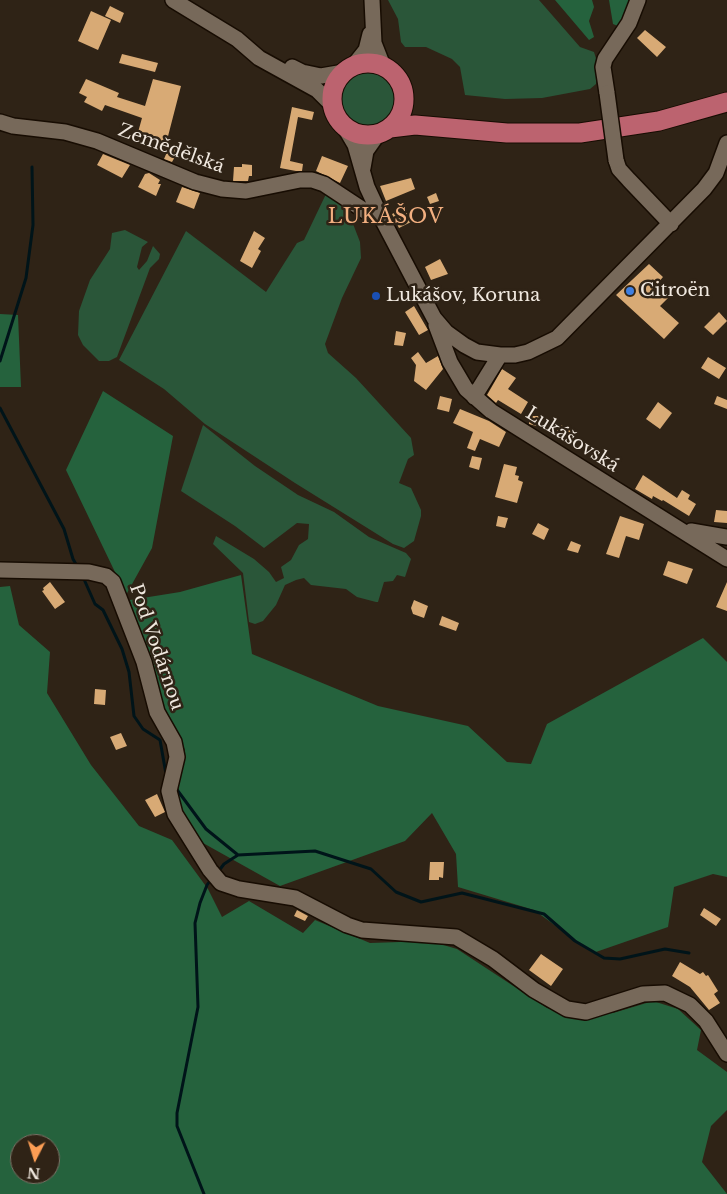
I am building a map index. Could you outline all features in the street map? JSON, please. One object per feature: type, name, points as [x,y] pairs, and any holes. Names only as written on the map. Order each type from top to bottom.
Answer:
[{"type":"main road","points":[[470,129],[426,117],[407,104],[398,79],[383,66],[369,62],[349,68],[334,87],[332,105],[334,114],[346,128],[361,135],[408,125],[506,133],[580,133],[659,121],[727,102]]},
{"type":"main road","points":[[384,131],[401,115],[404,98]]},
{"type":"street","points":[[173,0],[237,39],[302,72],[321,76],[349,68],[366,50],[372,22]]},
{"type":"street","points":[[372,0],[375,48],[383,66]]},
{"type":"street","points":[[638,0],[629,23],[605,58],[606,93],[619,169],[671,224]]},
{"type":"street","points":[[237,39],[259,58],[317,90],[332,105]]},
{"type":"street","name":"Zemědělská","points":[[0,122],[13,126],[65,132],[97,141],[195,182],[222,189],[246,190],[300,180],[312,180],[324,184],[368,213],[380,217]]},
{"type":"street","points":[[346,128],[353,140],[362,172],[380,217],[434,318],[446,332],[464,345],[477,352],[500,355],[528,352],[557,338],[671,224],[716,172],[727,143]]},
{"type":"street","points":[[362,172],[366,151],[384,131]]},
{"type":"street","name":"Lukášovská","points":[[434,318],[450,362],[466,389],[490,411],[727,559]]},
{"type":"street","points":[[474,397],[500,355]]},
{"type":"street","points":[[682,530],[727,537]]},
{"type":"street","name":"Pod Vodárnou","points":[[0,570],[89,572],[106,576],[114,582],[144,662],[157,712],[174,742],[177,757],[169,792],[175,814],[221,883],[239,889],[295,898],[347,925],[362,930],[456,937],[493,959],[534,990],[567,1009],[586,1012],[643,994],[665,993],[690,1005],[706,1021],[727,1054]]},
{"type":"green space","points":[[388,0],[539,0],[580,47],[594,52],[598,65],[596,84],[590,89],[542,98],[505,99],[465,95],[460,67],[452,59],[426,47],[405,47],[401,42],[398,19]]},
{"type":"green space","points":[[555,0],[592,0],[594,7],[589,21],[594,37],[589,40]]},
{"type":"green space","points":[[609,0],[628,0],[631,4],[620,27],[613,24]]},
{"type":"green space","points":[[361,71],[373,71],[387,79],[395,93],[393,110],[387,119],[373,127],[361,127],[351,122],[344,115],[339,105],[339,93],[344,83],[351,76]]},
{"type":"green space","points":[[326,194],[343,204],[350,216],[360,242],[361,258],[342,298],[325,344],[328,353],[356,378],[411,438],[414,455],[408,459],[399,483],[411,488],[421,510],[421,516],[414,541],[404,548],[393,544],[295,483],[205,424],[164,389],[119,360],[186,231],[266,292],[297,243],[304,240]]},
{"type":"green space","points":[[125,230],[148,242],[142,247],[137,267],[139,270],[147,261],[153,246],[160,254],[159,259],[150,268],[117,357],[109,361],[99,361],[83,345],[78,335],[79,311],[90,280],[110,249],[112,233]]},
{"type":"green space","points":[[0,314],[18,315],[21,387],[0,387]]},
{"type":"green space","points":[[103,391],[173,436],[152,548],[126,595],[66,470]]},
{"type":"green space","points":[[203,425],[255,466],[298,495],[334,512],[369,537],[406,553],[411,559],[405,577],[397,575],[393,581],[384,582],[378,602],[357,597],[346,589],[311,585],[304,578],[296,580],[285,585],[276,605],[263,621],[255,624],[249,622],[243,573],[213,544],[216,536],[254,559],[269,572],[276,582],[284,578],[281,567],[291,560],[299,545],[308,539],[309,524],[297,523],[264,548],[235,526],[181,491]]},
{"type":"green space","points":[[241,575],[252,654],[378,706],[468,726],[507,762],[531,764],[547,724],[703,638],[727,662],[727,877],[713,874],[674,887],[668,927],[593,953],[534,910],[458,887],[456,854],[432,813],[405,841],[280,886],[203,843],[176,802],[185,750],[165,710],[151,671],[130,600],[180,592]]},
{"type":"green space","points":[[10,586],[19,625],[50,652],[47,693],[91,765],[139,826],[172,840],[208,889],[222,917],[249,901],[303,933],[315,920],[370,943],[430,941],[457,949],[547,1008],[579,1015],[613,1013],[653,1001],[678,1009],[701,1030],[697,1050],[727,1072],[727,1110],[711,1126],[702,1162],[727,1194],[0,1194],[0,587]]},
{"type":"building","points":[[110,6],[124,13],[120,23],[105,16]]},
{"type":"building","points":[[91,11],[111,20],[98,50],[78,41]]},
{"type":"building","points":[[645,30],[666,47],[657,57],[637,38]]},
{"type":"building","points":[[122,54],[158,63],[155,72],[119,63]]},
{"type":"building","points":[[86,79],[119,93],[117,97],[145,106],[153,79],[181,86],[166,144],[183,152],[181,156],[176,155],[172,162],[164,159],[167,152],[135,143],[142,118],[105,105],[102,111],[84,102],[87,97],[79,93]]},
{"type":"building","points":[[292,107],[314,112],[312,120],[298,117],[290,161],[303,164],[302,171],[280,168]]},
{"type":"building","points":[[103,154],[130,165],[122,178],[97,165]]},
{"type":"building","points":[[322,156],[348,166],[340,183],[316,171]]},
{"type":"building","points":[[242,164],[252,165],[252,176],[249,176],[248,181],[233,181],[234,167],[242,167]]},
{"type":"building","points":[[149,173],[160,180],[158,184],[161,184],[156,196],[138,187],[145,174]]},
{"type":"building","points":[[411,178],[415,189],[386,201],[380,186]]},
{"type":"building","points":[[182,187],[200,193],[194,209],[176,202]]},
{"type":"building","points":[[436,193],[439,201],[430,204],[427,197]]},
{"type":"building","points":[[405,208],[411,222],[399,228],[392,214]]},
{"type":"building","points":[[254,231],[265,238],[258,249],[261,251],[252,268],[240,261]]},
{"type":"building","points":[[440,259],[448,274],[431,280],[425,267]]},
{"type":"building","points":[[649,264],[663,277],[657,284],[670,296],[660,306],[679,323],[664,339],[616,295]]},
{"type":"building","points":[[414,306],[428,330],[419,335],[405,312]]},
{"type":"building","points":[[719,312],[727,321],[713,335],[704,327]]},
{"type":"building","points":[[396,331],[406,333],[403,346],[394,345]]},
{"type":"building","points":[[418,352],[426,363],[438,356],[443,369],[426,390],[414,381],[416,365],[411,358]]},
{"type":"building","points":[[708,357],[726,368],[719,379],[701,368]]},
{"type":"building","points":[[502,369],[516,378],[508,389],[528,402],[521,414],[498,400],[496,403],[487,395]]},
{"type":"building","points":[[440,396],[452,399],[449,412],[437,409]]},
{"type":"building","points":[[717,396],[727,400],[727,409],[714,404]]},
{"type":"building","points":[[658,402],[672,413],[660,429],[646,419]]},
{"type":"building","points":[[460,409],[489,421],[506,432],[499,447],[480,439],[475,451],[467,448],[473,432],[453,423]]},
{"type":"building","points":[[529,416],[540,416],[540,427],[529,424]]},
{"type":"building","points":[[561,425],[573,432],[566,443],[554,436]]},
{"type":"building","points":[[472,456],[482,458],[479,470],[469,467]]},
{"type":"building","points":[[504,464],[517,467],[515,475],[519,476],[518,480],[523,482],[517,503],[495,497]]},
{"type":"building","points":[[643,475],[677,498],[682,490],[690,495],[688,499],[696,504],[689,516],[663,500],[653,496],[652,499],[635,489]]},
{"type":"building","points":[[716,510],[727,511],[727,523],[714,522]]},
{"type":"building","points":[[498,516],[508,518],[505,528],[496,526]]},
{"type":"building","points":[[620,516],[644,524],[639,540],[626,536],[619,558],[606,554]]},
{"type":"building","points":[[538,523],[549,529],[544,540],[532,534]]},
{"type":"building","points":[[571,541],[581,545],[578,553],[567,550]]},
{"type":"building","points":[[668,561],[693,569],[687,584],[663,575]]},
{"type":"building","points":[[50,582],[65,602],[55,609],[42,591]]},
{"type":"building","points":[[727,582],[727,611],[716,607]]},
{"type":"building","points":[[414,600],[428,606],[424,618],[413,614],[411,608]]},
{"type":"building","points":[[442,616],[459,623],[456,631],[439,625]]},
{"type":"building","points":[[95,689],[106,690],[105,705],[94,704]]},
{"type":"building","points":[[121,733],[127,746],[116,750],[110,737]]},
{"type":"building","points":[[157,794],[165,812],[155,817],[145,800]]},
{"type":"building","points":[[430,862],[444,862],[443,878],[439,877],[439,880],[429,880]]},
{"type":"building","points":[[704,908],[721,919],[716,926],[700,915]]},
{"type":"building","points":[[297,910],[308,916],[305,921],[294,916]]},
{"type":"building","points":[[541,954],[563,969],[551,986],[529,970]]},
{"type":"building","points":[[680,962],[700,974],[703,972],[706,976],[708,975],[718,991],[714,994],[720,1003],[709,1010],[690,987],[672,976]]},
{"type":"waterway","points":[[0,361],[26,278],[33,225],[32,167]]},
{"type":"waterway","points":[[0,408],[64,529],[77,566]]},
{"type":"waterway","points":[[83,577],[95,604],[103,610],[122,649],[129,672],[134,716],[143,729],[160,740],[166,774]]},
{"type":"waterway","points":[[175,787],[206,829],[238,855],[315,851],[371,869],[396,892],[421,902],[462,893],[544,914],[575,941],[604,958],[620,959],[665,949],[689,953]]},
{"type":"waterway","points":[[218,872],[224,864],[238,855]]},
{"type":"waterway","points":[[204,1194],[177,1126],[177,1113],[198,1007],[195,923],[200,903],[212,878]]},
{"type":"place","name":"Citroën","points":[[630,291]]},
{"type":"place","name":"Lukášov, Koruna","points":[[376,296]]},
{"type":"district","name":"LUKÁŠOV","points":[[386,217]]}]
